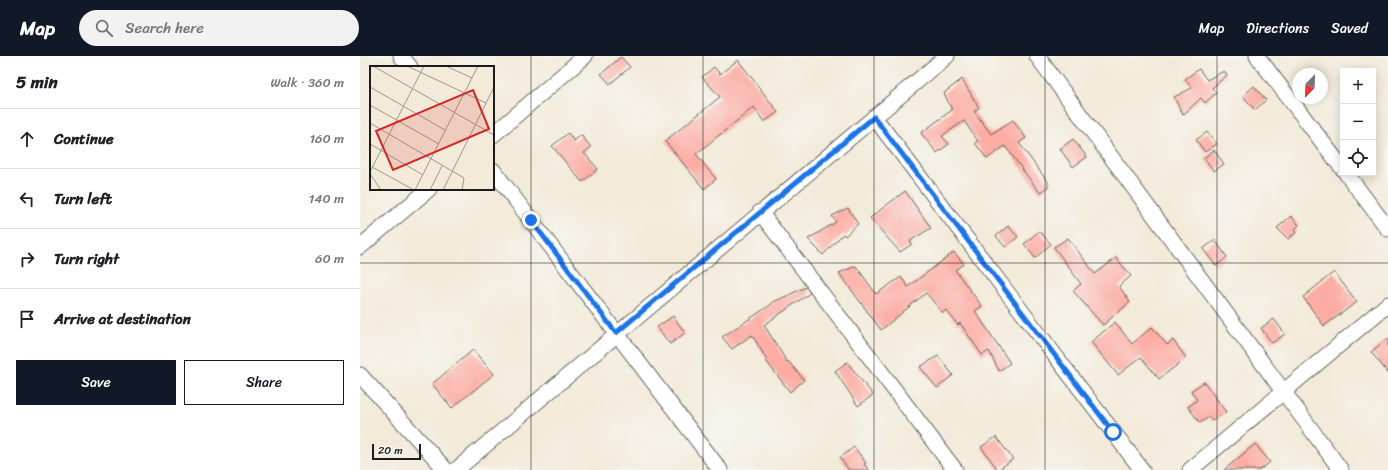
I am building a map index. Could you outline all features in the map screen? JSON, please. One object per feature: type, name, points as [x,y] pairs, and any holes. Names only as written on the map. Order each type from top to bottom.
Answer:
[{"type":"street","points":[[401,56],[409,66]]},
{"type":"street","points":[[494,134],[584,56]]},
{"type":"street","points":[[456,470],[616,333],[947,56]]},
{"type":"street","points":[[1037,56],[1341,470]]},
{"type":"street","points":[[1258,56],[1340,165]]},
{"type":"street","points":[[874,117],[1142,470]]},
{"type":"street","points":[[494,171],[720,470]]},
{"type":"street","points":[[1348,176],[1388,229]]},
{"type":"street","points":[[360,247],[428,190]]},
{"type":"street","points":[[760,212],[955,470]]},
{"type":"street","points":[[1190,470],[1388,304]]},
{"type":"street","points":[[360,375],[446,470]]},
{"type":"building","points":[[621,57],[630,67],[610,84],[601,74]]},
{"type":"building","points":[[738,60],[778,112],[764,122],[754,107],[696,154],[716,179],[704,189],[665,141],[720,97],[702,77],[714,67],[720,74]]},
{"type":"building","points":[[1199,69],[1207,80],[1224,71],[1227,75],[1212,88],[1216,93],[1205,103],[1201,98],[1183,115],[1174,97],[1192,88],[1185,79]]},
{"type":"building","points":[[962,79],[979,108],[974,111],[991,134],[1013,120],[1026,138],[1019,143],[1048,182],[1048,187],[1040,193],[1005,146],[987,159],[975,143],[978,141],[964,121],[942,136],[949,144],[937,153],[921,133],[952,110],[944,93]]},
{"type":"building","points":[[1254,86],[1266,100],[1255,110],[1243,96]]},
{"type":"building","points":[[1207,132],[1217,144],[1205,152],[1196,140]]},
{"type":"building","points":[[568,133],[574,141],[581,135],[591,147],[584,153],[598,169],[582,182],[552,146]]},
{"type":"building","points":[[1073,139],[1087,157],[1073,167],[1060,149]]},
{"type":"building","points":[[1214,150],[1224,164],[1214,171],[1204,158]]},
{"type":"building","points":[[905,191],[931,228],[910,241],[912,244],[900,252],[870,218]]},
{"type":"building","points":[[848,208],[858,224],[845,236],[843,234],[823,255],[808,239],[836,222],[832,216]]},
{"type":"building","points":[[1291,216],[1299,225],[1295,229],[1297,232],[1288,239],[1277,228]]},
{"type":"building","points":[[1008,226],[1018,237],[1005,247],[996,236]]},
{"type":"building","points":[[1039,231],[1051,244],[1035,258],[1024,244]]},
{"type":"building","points":[[1068,238],[1095,274],[1116,258],[1131,276],[1119,286],[1130,302],[1103,325],[1073,291],[1081,284],[1054,247]]},
{"type":"building","points":[[1215,240],[1227,257],[1216,266],[1203,249]]},
{"type":"building","points":[[954,252],[964,264],[955,270],[982,306],[975,311],[1010,363],[999,371],[989,351],[982,355],[960,323],[958,325],[946,310],[943,313],[926,293],[881,330],[839,273],[856,266],[876,294],[901,277],[908,287]]},
{"type":"building","points":[[1334,272],[1357,302],[1324,326],[1303,297]]},
{"type":"building","points":[[806,287],[810,293],[764,325],[787,362],[788,361],[804,380],[790,392],[766,361],[767,360],[752,335],[732,349],[722,337],[772,304],[771,303]]},
{"type":"building","points":[[673,316],[685,333],[670,344],[657,327]]},
{"type":"building","points":[[1274,319],[1285,334],[1272,343],[1261,328]]},
{"type":"building","points":[[1115,322],[1132,344],[1152,327],[1167,345],[1173,340],[1186,358],[1159,379],[1141,357],[1118,375],[1091,342]]},
{"type":"building","points":[[1388,338],[1388,373],[1371,352]]},
{"type":"building","points":[[473,350],[494,374],[452,408],[432,384]]},
{"type":"building","points":[[938,356],[953,375],[937,388],[920,367]]},
{"type":"building","points":[[847,362],[873,395],[858,406],[835,371]]},
{"type":"building","points":[[1204,382],[1226,412],[1212,421],[1209,417],[1200,423],[1188,407],[1197,400],[1191,391]]},
{"type":"building","points":[[996,437],[1013,459],[998,470],[981,447]]},
{"type":"building","points":[[1255,444],[1270,462],[1260,470],[1224,470]]},
{"type":"building","points":[[854,447],[866,463],[864,464],[869,470],[849,470],[840,458]]},
{"type":"route","points":[[531,220],[616,333],[874,117],[1113,432]]}]
